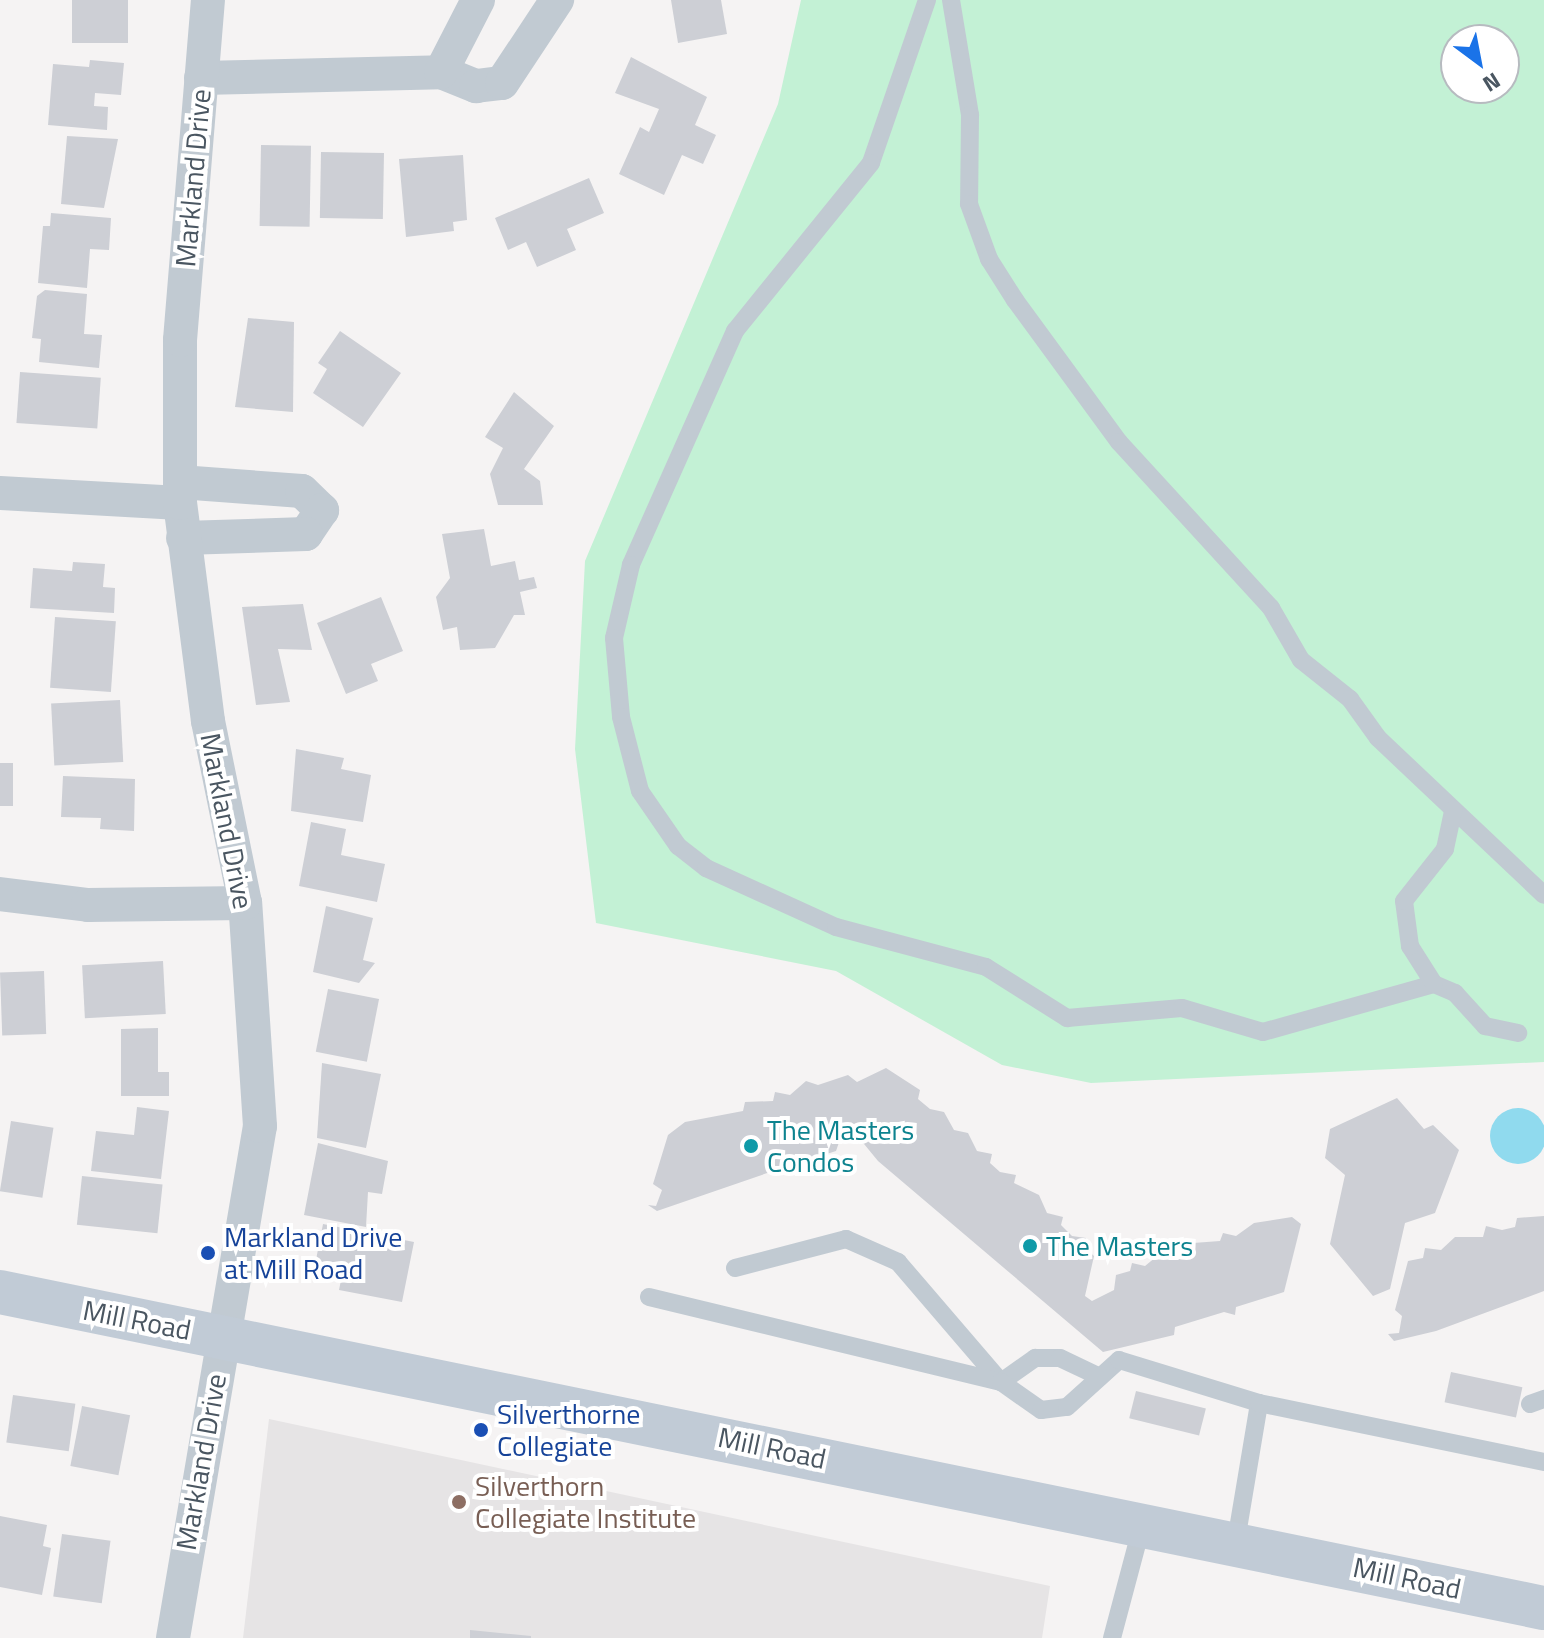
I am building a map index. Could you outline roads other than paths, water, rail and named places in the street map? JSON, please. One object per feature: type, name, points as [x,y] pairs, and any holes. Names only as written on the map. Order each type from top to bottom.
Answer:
[{"type":"street","name":"Markland Drive","points":[[173,1638],[260,1126],[245,903],[208,721],[183,538],[180,493],[180,340],[208,0]]},
{"type":"street","points":[[441,72],[478,0]]},
{"type":"street","points":[[201,78],[441,72],[476,86],[502,83],[557,0]]},
{"type":"street","points":[[0,493],[310,493],[322,510],[306,534],[183,538]]},
{"type":"street","points":[[0,894],[88,905],[245,903]]},
{"type":"street","name":"Mill Road","points":[[0,1292],[1236,1541],[1544,1608]]},
{"type":"lane","points":[[927,0],[871,163],[735,331],[631,565],[614,638],[621,717],[640,791],[678,846],[706,868],[836,927],[986,967],[1067,1018],[1182,1008],[1263,1032],[1434,984]]},
{"type":"lane","points":[[951,0],[970,115],[969,204],[989,259],[1096,413],[1271,608],[1286,643],[1350,699],[1378,738],[1544,895]]},
{"type":"lane","points":[[1453,810],[1445,849],[1404,901],[1410,946],[1434,984],[1455,993],[1485,1026],[1518,1033]]},
{"type":"lane","points":[[735,1268],[846,1239],[898,1262],[1001,1382],[1041,1410],[1067,1407],[1119,1360],[1259,1403],[1544,1462]]},
{"type":"lane","points":[[649,1297],[1001,1382],[1035,1358],[1060,1358],[1100,1377]]},
{"type":"lane","points":[[1236,1541],[1259,1403]]},
{"type":"lane","points":[[1112,1638],[1142,1524]]},
{"type":"water","points":[[1518,1108],[1538,1116],[1546,1136],[1538,1156],[1518,1164],[1498,1156],[1490,1136],[1498,1116]]},
{"type":"place","name":"The Masters Condos","points":[[751,1146]]},
{"type":"place","name":"The Masters","points":[[1030,1246]]},
{"type":"place","name":"Markland Drive at Mill Road","points":[[208,1253]]},
{"type":"place","name":"Silverthorne Collegiate","points":[[481,1430]]},
{"type":"place","name":"Silverthorn Collegiate Institute","points":[[459,1502]]}]
